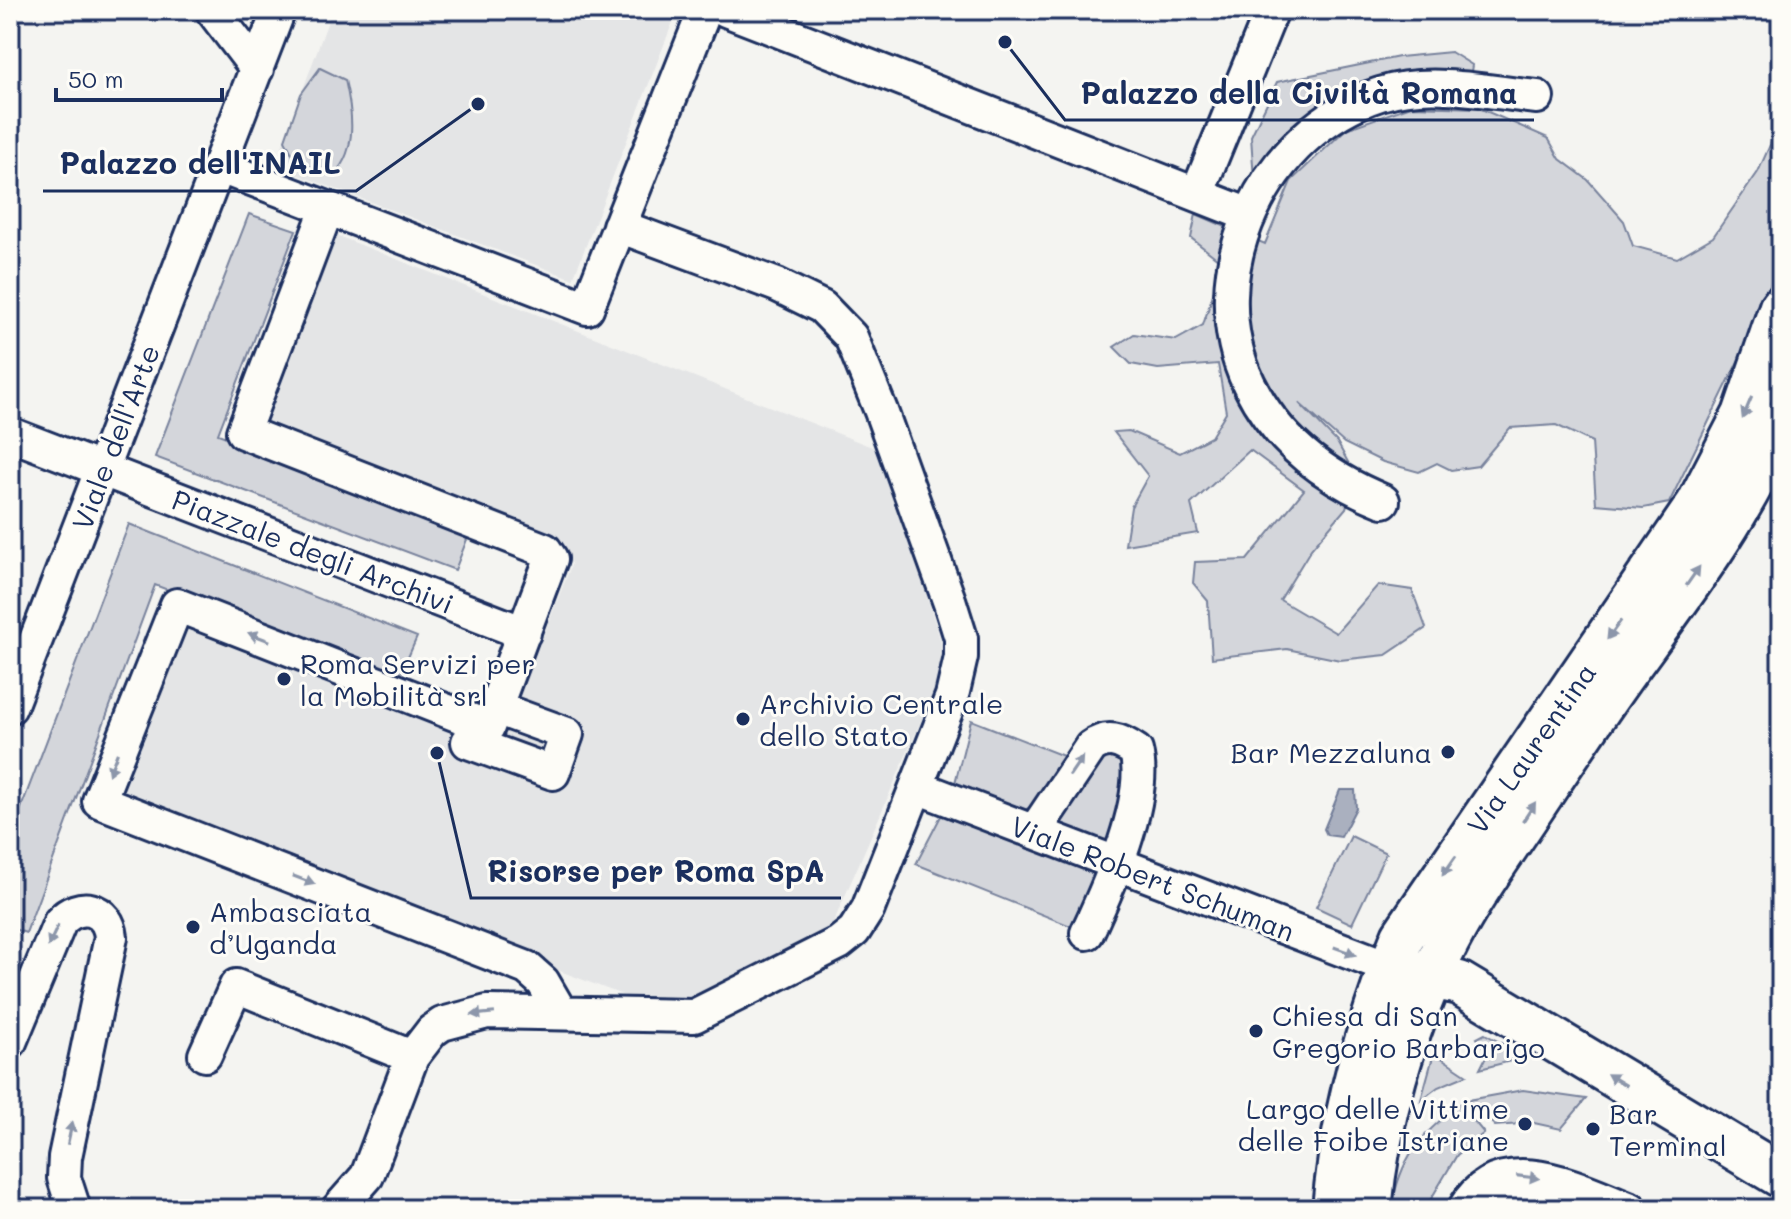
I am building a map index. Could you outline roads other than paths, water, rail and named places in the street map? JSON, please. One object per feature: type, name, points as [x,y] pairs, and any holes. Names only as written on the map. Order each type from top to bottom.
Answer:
[{"type":"main road","name":"Via Laurentina","points":[[1334,1209],[1351,1096],[1390,968],[1403,936],[1693,511],[1744,415],[1781,307]]},
{"type":"main road","name":"Via Laurentina","points":[[1370,1209],[1389,1103],[1432,975],[1478,888],[1598,709],[1723,532],[1752,485],[1781,422]]},
{"type":"main road","points":[[1390,968],[1459,983],[1781,1176]]},
{"type":"street","points":[[212,10],[240,24],[257,69]]},
{"type":"street","name":"Viale dell'Arte","points":[[10,707],[279,10]]},
{"type":"street","points":[[218,166],[587,308],[705,10]]},
{"type":"street","points":[[726,10],[1249,215]]},
{"type":"street","points":[[1197,194],[1272,10]]},
{"type":"street","points":[[1383,501],[1351,487],[1307,458],[1273,422],[1250,385],[1238,353],[1231,302],[1235,266],[1249,215],[1264,185],[1289,153],[1323,121],[1348,107],[1410,87],[1444,87],[1537,97]]},
{"type":"street","points":[[327,209],[243,432],[545,550],[561,563],[524,633],[484,726]]},
{"type":"street","points":[[338,1209],[367,1176],[412,1057],[432,1031],[452,1019],[487,1012],[694,1016],[839,943],[854,931],[868,909],[955,687],[962,645],[881,411],[851,337],[822,307],[777,285],[619,226]]},
{"type":"street","name":"Piazzale degli Archivi","points":[[10,434],[524,633]]},
{"type":"street","points":[[484,726],[567,734],[553,773],[484,726],[177,605],[99,801],[527,968],[543,982],[561,1013]]},
{"type":"street","points":[[1034,832],[1082,756],[1100,740],[1113,738],[1136,751],[1141,776],[1115,863],[1087,933]]},
{"type":"street","name":"Viale Robert Schuman","points":[[917,787],[1390,968]]},
{"type":"street","points":[[10,1042],[60,922],[73,912],[90,909],[99,912],[109,924],[111,937],[65,1157],[64,1178],[74,1209]]},
{"type":"street","points":[[205,1055],[236,986],[412,1057]]},
{"type":"street","points":[[1464,1209],[1480,1188],[1508,1175],[1553,1181],[1631,1209]]},
{"type":"street","points":[[1487,1209],[1510,1201],[1551,1209]]},
{"type":"water","points":[[1340,790],[1355,790],[1356,808],[1341,837],[1327,835],[1324,829]]},
{"type":"place","name":"Palazzo della Civiltà Romana","points":[[1005,42]]},
{"type":"place","name":"Palazzo dell'INAIL","points":[[478,104]]},
{"type":"place","name":"Roma Servizi per la Mobilità srl","points":[[284,679]]},
{"type":"place","name":"Archivio Centrale dello Stato","points":[[743,719]]},
{"type":"place","name":"Bar Mezzaluna","points":[[1448,752]]},
{"type":"place","name":"Risorse per Roma SpA","points":[[437,753]]},
{"type":"place","name":"Ambasciata d’Uganda","points":[[193,927]]},
{"type":"place","name":"Chiesa di San Gregorio Barbarigo","points":[[1256,1031]]},
{"type":"place","name":"Largo delle Vittime delle Foibe Istriane","points":[[1525,1124]]},
{"type":"place","name":"Bar Terminal","points":[[1593,1129]]}]
